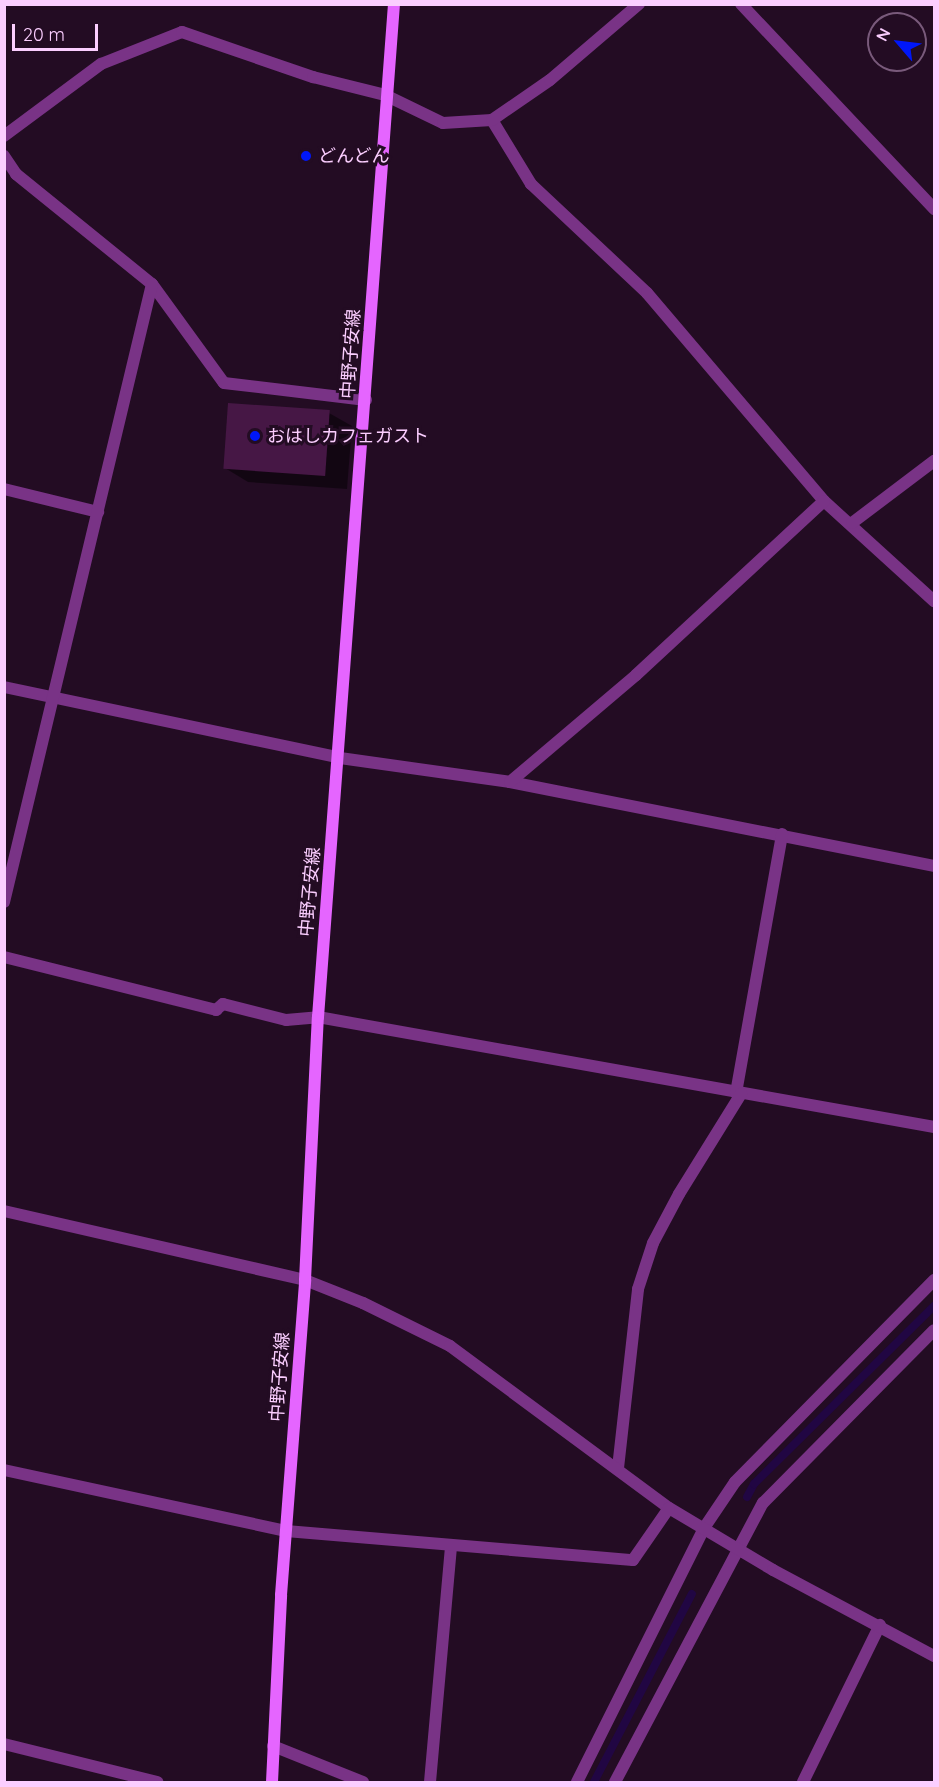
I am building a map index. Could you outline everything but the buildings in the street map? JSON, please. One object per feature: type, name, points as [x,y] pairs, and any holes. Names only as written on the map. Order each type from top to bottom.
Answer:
[{"type":"main road","name":"中野子安線","points":[[272,1782],[286,1532],[306,1280],[318,1017],[340,758],[385,95],[394,4]]},
{"type":"street","points":[[4,136],[101,64],[182,32],[313,77],[385,95],[443,123],[492,120],[550,80],[639,4]]},
{"type":"street","points":[[741,4],[934,209]]},
{"type":"street","points":[[492,120],[531,184],[647,293],[824,501],[852,523],[934,601]]},
{"type":"street","points":[[4,156],[10,173],[152,284],[224,383],[366,400]]},
{"type":"street","points":[[4,902],[152,284]]},
{"type":"street","points":[[852,523],[934,461]]},
{"type":"street","points":[[4,489],[98,512]]},
{"type":"street","points":[[510,782],[636,675],[824,501]]},
{"type":"street","points":[[4,687],[340,758],[510,782],[782,834],[934,866]]},
{"type":"street","points":[[618,1468],[638,1289],[654,1243],[679,1194],[738,1094],[782,834]]},
{"type":"street","points":[[4,957],[216,1010],[223,1004],[286,1020],[318,1017],[738,1094],[934,1127]]},
{"type":"street","points":[[4,1211],[306,1280],[363,1303],[450,1346],[618,1468],[669,1508],[740,1548],[773,1570],[880,1625],[934,1656]]},
{"type":"street","points":[[577,1782],[705,1528],[735,1482],[934,1280]]},
{"type":"street","points":[[615,1782],[763,1503],[782,1481],[934,1330]]},
{"type":"street","points":[[4,1470],[286,1532],[633,1560],[669,1508]]},
{"type":"street","points":[[430,1782],[451,1547]]},
{"type":"street","points":[[803,1782],[880,1625]]},
{"type":"street","points":[[4,1744],[157,1782]]},
{"type":"street","points":[[273,1746],[363,1782]]},
{"type":"waterway","points":[[747,1497],[754,1484],[934,1306]]},
{"type":"waterway","points":[[594,1782],[692,1594]]},
{"type":"place","name":"どんどん","points":[[306,156]]},
{"type":"place","name":"おはしカフェガスト","points":[[255,436]]}]
